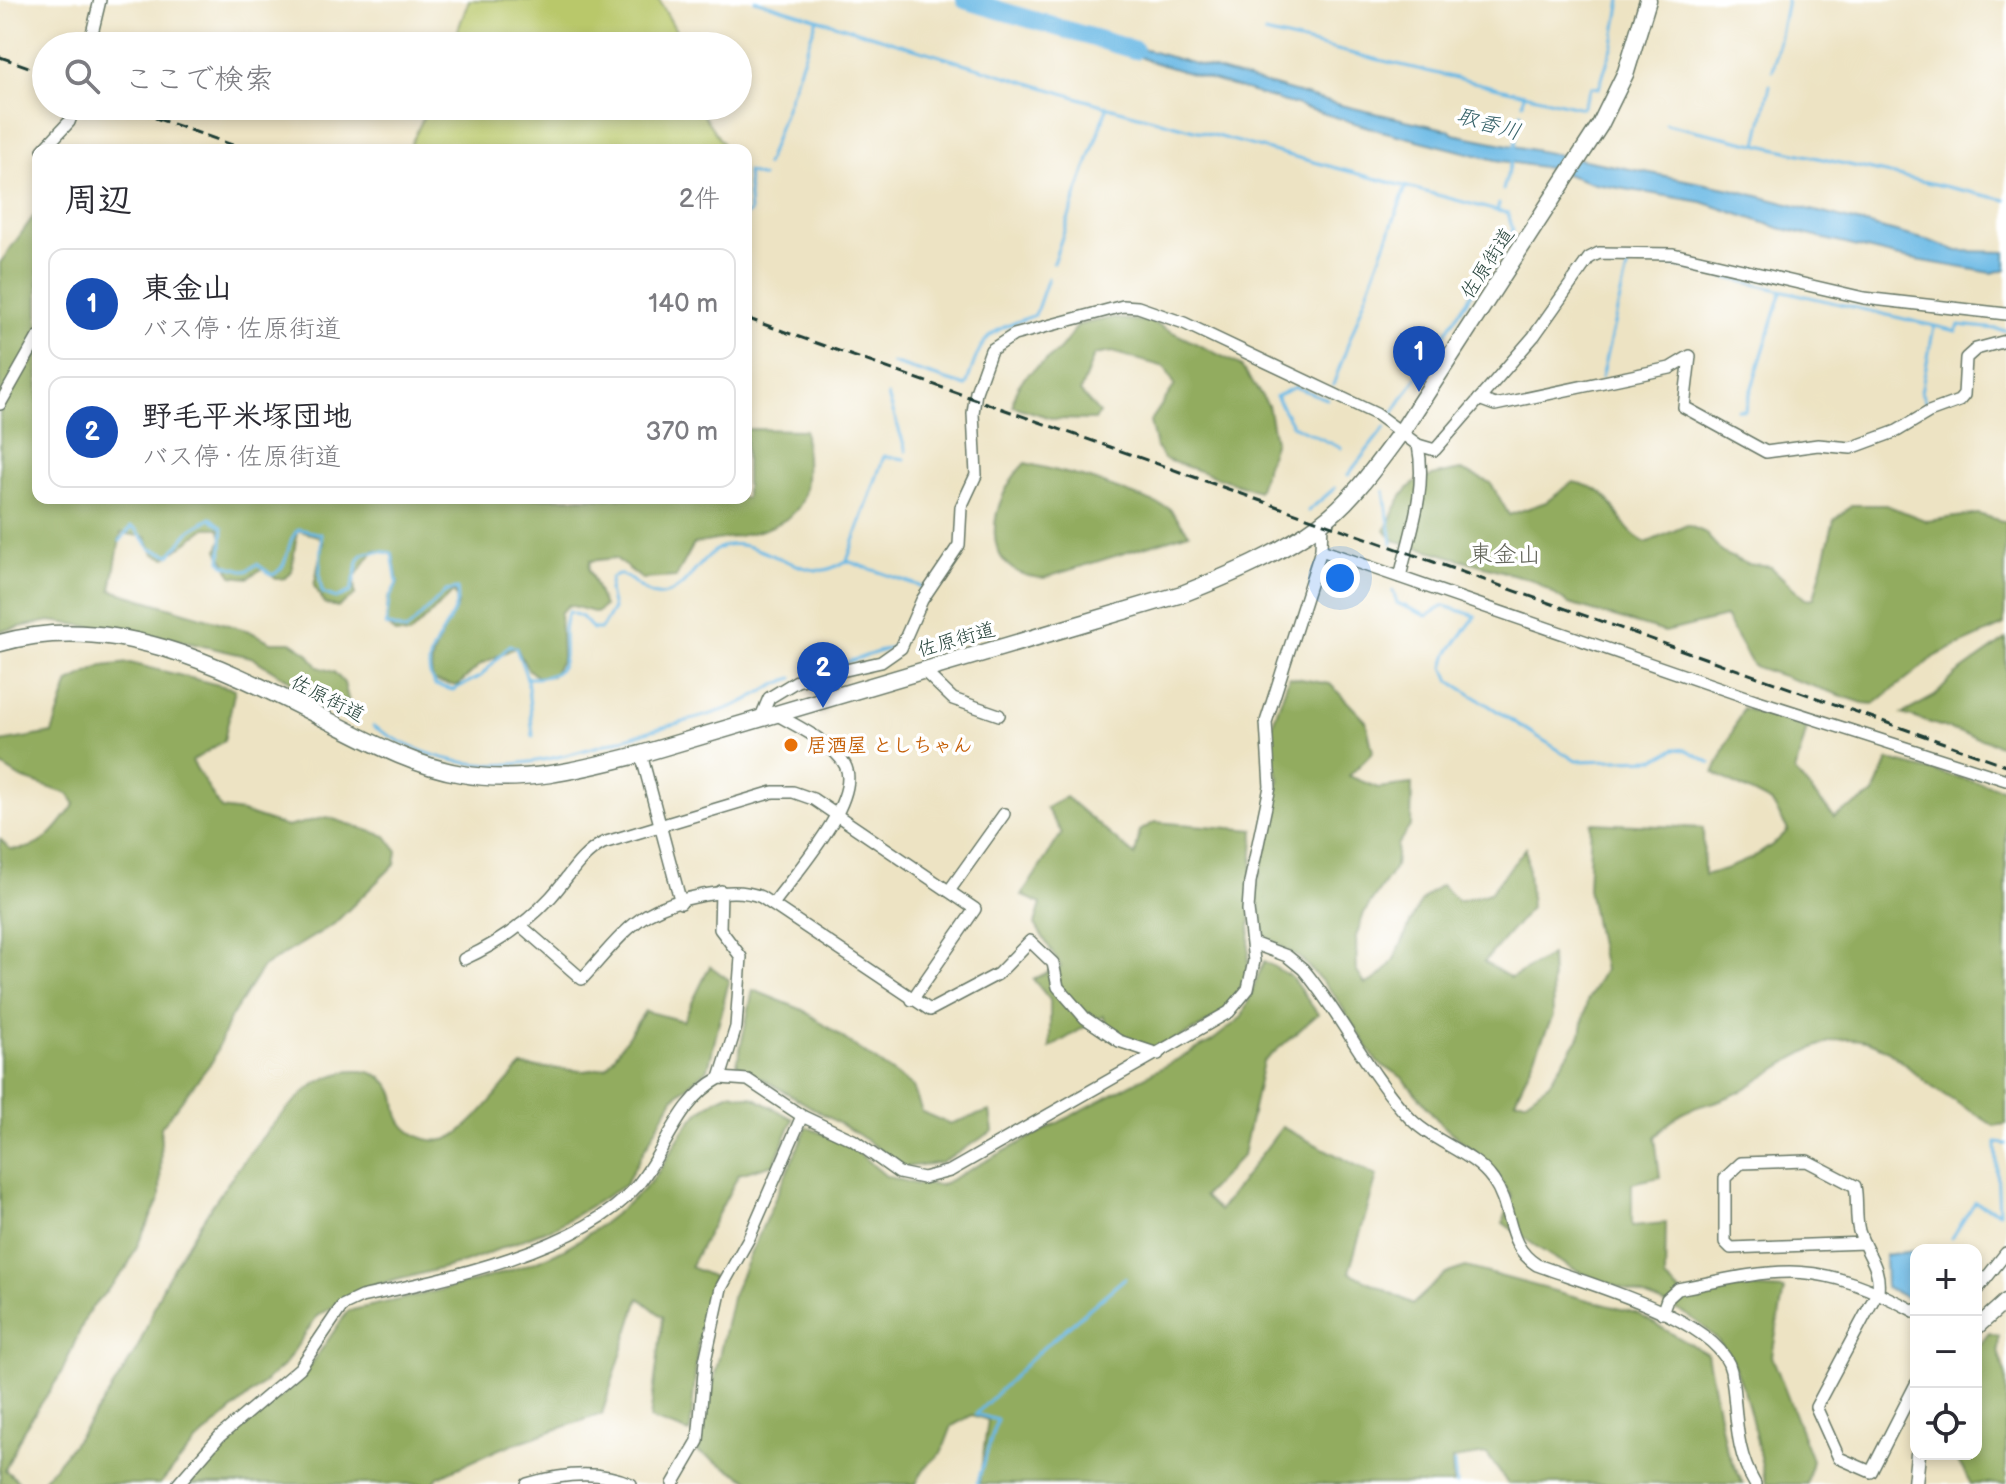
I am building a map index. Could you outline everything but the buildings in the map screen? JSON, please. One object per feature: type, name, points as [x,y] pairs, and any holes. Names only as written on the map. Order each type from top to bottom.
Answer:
[{"type":"highway","name":"佐原街道","points":[[0,643],[47,633],[75,633],[116,636],[153,644],[242,677],[394,753],[462,774],[538,777],[641,754],[1182,594],[1250,566],[1322,523],[1371,472],[1402,431],[1597,130],[1626,72],[1648,0]]},
{"type":"main road","points":[[1982,1323],[2006,1301]]},
{"type":"main road","points":[[1915,1484],[1917,1460]]},
{"type":"street","points":[[92,32],[100,0]]},
{"type":"street","points":[[49,144],[70,120]]},
{"type":"street","points":[[773,904],[836,814],[849,789],[845,765],[807,733],[768,715],[769,698],[797,681],[881,662],[901,648],[922,600],[959,545],[961,507],[976,475],[973,413],[979,380],[991,350],[1014,335],[1123,306],[1138,307],[1184,323],[1376,414],[1418,445],[1435,450],[1534,336],[1589,258],[1599,253],[1673,254],[1864,298],[2006,314]]},
{"type":"street","points":[[1479,399],[1495,405],[1670,368],[1690,356],[1682,402],[1687,410],[1716,422],[1760,451],[1818,445],[1838,450],[1897,431],[1929,412],[1959,401],[1964,395],[1966,358],[1976,349],[2006,341]]},
{"type":"street","points":[[0,404],[32,348]]},
{"type":"street","points":[[1400,577],[1416,520],[1421,462],[1418,445]]},
{"type":"street","points":[[178,1484],[220,1436],[300,1368],[342,1306],[361,1297],[499,1262],[600,1216],[634,1190],[696,1094],[720,1078],[748,1080],[802,1116],[853,1140],[899,1173],[923,1178],[950,1171],[1217,1020],[1241,1000],[1252,977],[1255,944],[1248,910],[1250,882],[1270,787],[1266,722],[1321,550],[1322,523]]},
{"type":"street","points":[[1321,550],[1770,705],[2006,780]]},
{"type":"street","points":[[923,670],[953,699],[999,715]]},
{"type":"street","points":[[641,754],[681,903]]},
{"type":"street","points":[[464,959],[496,944],[520,925],[593,849],[659,825],[780,791],[805,795],[975,909],[912,1000]]},
{"type":"street","points":[[949,891],[1004,814]]},
{"type":"street","points":[[520,925],[582,979],[649,913],[721,891],[751,892],[930,1010],[998,974],[1030,941],[1053,963],[1058,987],[1085,1018],[1119,1041],[1158,1054]]},
{"type":"street","points":[[720,1078],[736,1027],[741,957],[720,929],[721,891]]},
{"type":"street","points":[[1255,944],[1287,956],[1303,969],[1406,1114],[1431,1137],[1481,1167],[1493,1180],[1510,1231],[1524,1256],[1537,1265],[1698,1329],[1728,1361],[1740,1454],[1755,1484]]},
{"type":"street","points":[[673,1484],[698,1441],[705,1361],[721,1288],[749,1238],[802,1116]]},
{"type":"street","points":[[1864,1243],[1731,1248],[1725,1242],[1725,1178],[1746,1162],[1799,1160],[1855,1186],[1858,1228],[1878,1270],[1878,1291],[1816,1407],[1839,1458],[1871,1472],[1914,1388]]},
{"type":"street","points":[[1982,1283],[2006,1253]]},
{"type":"street","points":[[1662,1313],[1667,1299],[1678,1289],[1759,1272],[1817,1272],[1878,1291],[1910,1309]]},
{"type":"street","points":[[527,1484],[551,1477],[584,1474],[631,1484]]},
{"type":"green space","points":[[469,0],[659,0],[677,32],[457,32]]},
{"type":"green space","points":[[422,120],[707,120],[723,144],[411,144]]},
{"type":"green space","points":[[32,218],[32,504],[752,504],[752,429],[805,430],[803,498],[796,510],[772,527],[694,544],[676,577],[642,579],[615,558],[590,561],[589,569],[604,606],[597,613],[569,605],[560,613],[562,659],[552,676],[537,677],[527,668],[516,647],[481,664],[457,686],[433,681],[434,651],[458,604],[454,591],[409,635],[395,633],[386,624],[388,599],[398,583],[393,554],[374,550],[354,578],[355,595],[338,607],[325,604],[314,586],[323,542],[318,536],[297,530],[292,571],[286,578],[276,579],[263,568],[248,578],[232,576],[218,550],[222,538],[219,528],[206,528],[166,558],[154,554],[146,537],[121,533],[111,590],[249,631],[271,642],[291,642],[308,653],[318,667],[334,672],[344,683],[349,703],[311,694],[251,657],[164,637],[50,621],[0,631],[0,263]]},
{"type":"green space","points":[[1111,318],[1152,322],[1240,365],[1268,405],[1275,441],[1258,491],[1164,459],[1156,447],[1150,422],[1175,385],[1165,367],[1112,352],[1094,355],[1080,392],[1099,413],[1094,420],[1054,419],[1013,406],[1014,396],[1023,380],[1059,350],[1078,325]]},
{"type":"green space","points":[[1025,463],[1090,479],[1169,508],[1189,533],[1044,578],[1022,574],[1006,564],[998,550],[995,533],[1003,496]]},
{"type":"green space","points":[[1461,470],[1491,483],[1509,515],[1546,502],[1573,482],[1589,486],[1609,500],[1626,527],[1646,543],[1687,525],[1704,532],[1723,553],[1747,564],[1771,567],[1805,599],[1814,598],[1834,520],[1852,505],[1886,505],[1927,521],[1978,514],[2006,522],[2004,625],[1937,655],[1874,704],[1863,703],[1753,666],[1725,617],[1665,632],[1569,604],[1533,580],[1393,540],[1385,530],[1405,492],[1420,480]]},
{"type":"green space","points":[[2006,639],[2006,747],[1902,714],[1935,696],[1955,675]]},
{"type":"green space","points":[[130,663],[235,689],[224,741],[192,761],[221,809],[242,812],[287,827],[327,817],[386,836],[397,851],[395,864],[334,924],[263,967],[229,1020],[213,1060],[161,1127],[160,1198],[126,1269],[88,1312],[61,1374],[24,1429],[5,1470],[22,1484],[0,1484],[0,839],[10,849],[32,847],[48,837],[75,804],[68,794],[21,778],[0,765],[0,742],[52,733],[69,682],[102,666]]},
{"type":"green space","points":[[1289,677],[1330,684],[1366,721],[1373,752],[1349,776],[1378,788],[1412,784],[1411,825],[1397,845],[1395,867],[1364,913],[1356,937],[1357,972],[1365,984],[1376,979],[1393,961],[1415,913],[1428,895],[1441,885],[1458,901],[1490,893],[1526,848],[1531,908],[1484,962],[1511,978],[1551,955],[1553,1016],[1515,1100],[1526,1100],[1549,1083],[1581,1034],[1587,1001],[1604,970],[1588,889],[1591,823],[1703,828],[1704,875],[1750,859],[1788,830],[1772,803],[1714,773],[1743,708],[1807,728],[1795,772],[1834,817],[1874,794],[1888,760],[2006,789],[2006,1124],[1994,1126],[1932,1087],[1885,1049],[1862,1040],[1836,1040],[1792,1059],[1739,1092],[1677,1117],[1655,1137],[1660,1177],[1632,1183],[1632,1226],[1666,1223],[1665,1279],[1682,1294],[1735,1287],[1784,1290],[1772,1356],[1812,1460],[1807,1484],[1766,1484],[1744,1390],[1719,1342],[1704,1327],[1669,1306],[1568,1266],[1503,1223],[1512,1197],[1488,1163],[1441,1124],[1403,1078],[1377,1062],[1333,993],[1301,959],[1265,936],[1256,893],[1279,779],[1272,751],[1272,726]]},
{"type":"green space","points":[[1066,797],[1135,856],[1140,831],[1155,822],[1254,830],[1248,971],[1242,987],[1223,1011],[1211,1020],[1155,1049],[1112,1036],[1103,1016],[1050,1048],[1050,1000],[1033,979],[1061,967],[1035,924],[1041,904],[1022,895],[1062,833],[1046,808]]},
{"type":"green space","points":[[1264,961],[1291,977],[1318,1014],[1263,1062],[1243,1155],[1204,1196],[1219,1211],[1282,1127],[1377,1176],[1349,1272],[1413,1304],[1445,1274],[1466,1267],[1636,1313],[1707,1354],[1725,1446],[1743,1484],[1508,1484],[1487,1454],[1452,1459],[1453,1484],[979,1484],[988,1420],[972,1415],[952,1426],[942,1452],[924,1469],[916,1484],[756,1484],[698,1452],[733,1293],[807,1127],[849,1145],[886,1176],[915,1184],[941,1185],[1212,1041],[1242,1017]]},
{"type":"green space","points":[[710,966],[729,980],[708,1069],[673,1098],[625,1185],[557,1226],[466,1262],[362,1289],[317,1316],[285,1364],[195,1443],[160,1484],[24,1484],[41,1482],[90,1420],[134,1354],[163,1286],[214,1203],[272,1126],[310,1088],[342,1073],[355,1071],[377,1075],[387,1082],[394,1093],[399,1117],[406,1128],[423,1138],[444,1140],[474,1120],[522,1066],[585,1071],[607,1067],[645,1011],[683,1021]]},
{"type":"green space","points":[[753,990],[803,1010],[913,1087],[922,1112],[949,1124],[990,1111],[993,1131],[941,1163],[904,1167],[859,1135],[737,1064]]},
{"type":"green space","points":[[730,1093],[755,1098],[793,1119],[774,1164],[739,1174],[690,1267],[714,1277],[698,1343],[690,1433],[650,1419],[663,1317],[639,1298],[602,1414],[499,1449],[438,1477],[433,1484],[187,1484],[224,1440],[299,1382],[348,1311],[491,1277],[537,1261],[578,1241],[638,1194],[651,1181],[697,1114]]},
{"type":"green space","points":[[1989,1333],[1999,1336],[1998,1351],[2006,1376],[2006,1484],[1971,1484],[1957,1460],[1982,1460],[1982,1342]]},
{"type":"water","points":[[1114,45],[1132,46],[1340,105],[1449,130],[1453,134],[1731,189],[1958,251],[2006,252],[2006,269],[1992,273],[1900,257],[1779,228],[1702,202],[1595,184],[1548,168],[1496,160],[1378,130],[1149,61]]},
{"type":"water","points":[[1910,1252],[1910,1300],[1886,1287],[1885,1255]]},
{"type":"waterway","points":[[755,0],[1112,108],[1497,211]]},
{"type":"waterway","name":"取香川","points":[[965,0],[1135,50]]},
{"type":"waterway","points":[[1523,103],[1524,94],[1582,108],[1591,87],[1599,88],[1613,44],[1621,0]]},
{"type":"waterway","points":[[1773,70],[1787,0]]},
{"type":"waterway","points":[[766,165],[817,19]]},
{"type":"waterway","points":[[1265,33],[1524,94]]},
{"type":"waterway","points":[[1757,144],[1770,85]]},
{"type":"waterway","points":[[1053,263],[1107,108]]},
{"type":"waterway","points":[[1514,151],[1521,113]]},
{"type":"waterway","points":[[1666,124],[2006,200]]},
{"type":"waterway","points":[[1503,190],[1512,159]]},
{"type":"waterway","points":[[752,174],[762,177]]},
{"type":"waterway","points":[[1333,385],[1406,187]]},
{"type":"waterway","points":[[1392,415],[1513,230],[1508,213],[1497,211],[1499,204]]},
{"type":"waterway","points":[[1601,378],[1629,261],[1659,262],[1956,331],[1959,325],[2006,330]]},
{"type":"waterway","points":[[892,363],[966,386],[982,345],[1006,326],[1035,315],[1048,278]]},
{"type":"waterway","points":[[1738,410],[1745,410],[1782,291]]},
{"type":"waterway","points":[[1928,408],[1921,392],[1934,327]]},
{"type":"waterway","points":[[1327,399],[1295,387],[1276,396],[1292,425],[1341,448]]},
{"type":"waterway","points":[[888,396],[906,451]]},
{"type":"waterway","points":[[1348,475],[1385,427]]},
{"type":"waterway","points":[[905,459],[884,456],[847,561],[923,587],[922,591]]},
{"type":"waterway","points":[[1308,511],[1335,488]]},
{"type":"waterway","points":[[1384,491],[1392,543]]},
{"type":"waterway","points":[[120,541],[131,527],[151,549],[170,555],[191,530],[211,518],[223,528],[221,561],[224,565],[247,571],[257,564],[272,575],[283,566],[291,540],[299,529],[321,534],[321,587],[323,593],[336,598],[350,592],[359,559],[363,555],[369,552],[392,553],[397,583],[389,599],[386,625],[406,631],[446,591],[457,589],[453,613],[433,649],[430,661],[430,673],[435,685],[453,690],[481,676],[510,645],[516,648],[527,678],[545,677],[556,672],[564,656],[565,623],[569,612],[582,617],[593,629],[601,629],[613,609],[609,591],[611,578],[618,574],[649,593],[661,595],[682,585],[707,557],[728,545],[750,547],[815,570],[847,561]]},
{"type":"waterway","points":[[1393,591],[1397,603],[1427,616],[1444,606],[1476,616],[1448,653],[1444,667],[1450,681],[1576,761],[1656,759],[1675,749],[1687,750],[1711,763]]},
{"type":"waterway","points":[[832,667],[893,647],[905,627]]},
{"type":"waterway","points":[[527,678],[533,736]]},
{"type":"waterway","points":[[373,726],[409,746],[443,758],[476,764],[508,764],[574,753],[705,716],[739,704],[793,678]]},
{"type":"waterway","points":[[1952,1238],[1975,1202],[1999,1212],[1996,1143],[2006,1144]]},
{"type":"waterway","points":[[977,1484],[997,1420],[976,1414],[1037,1353],[1125,1278]]},
{"type":"waterway","points":[[1454,1463],[1456,1484]]},
{"type":"railway","points":[[0,57],[32,68]]},
{"type":"railway","points":[[161,120],[230,144]]},
{"type":"railway","points":[[752,320],[2006,765]]},
{"type":"place","name":"東金山","points":[[1419,392]]},
{"type":"place","name":"野毛平米塚団地","points":[[823,708]]},
{"type":"place","name":"居酒屋 としちゃん","points":[[791,745]]},
{"type":"district","name":"東金山","points":[[1505,554]]}]
